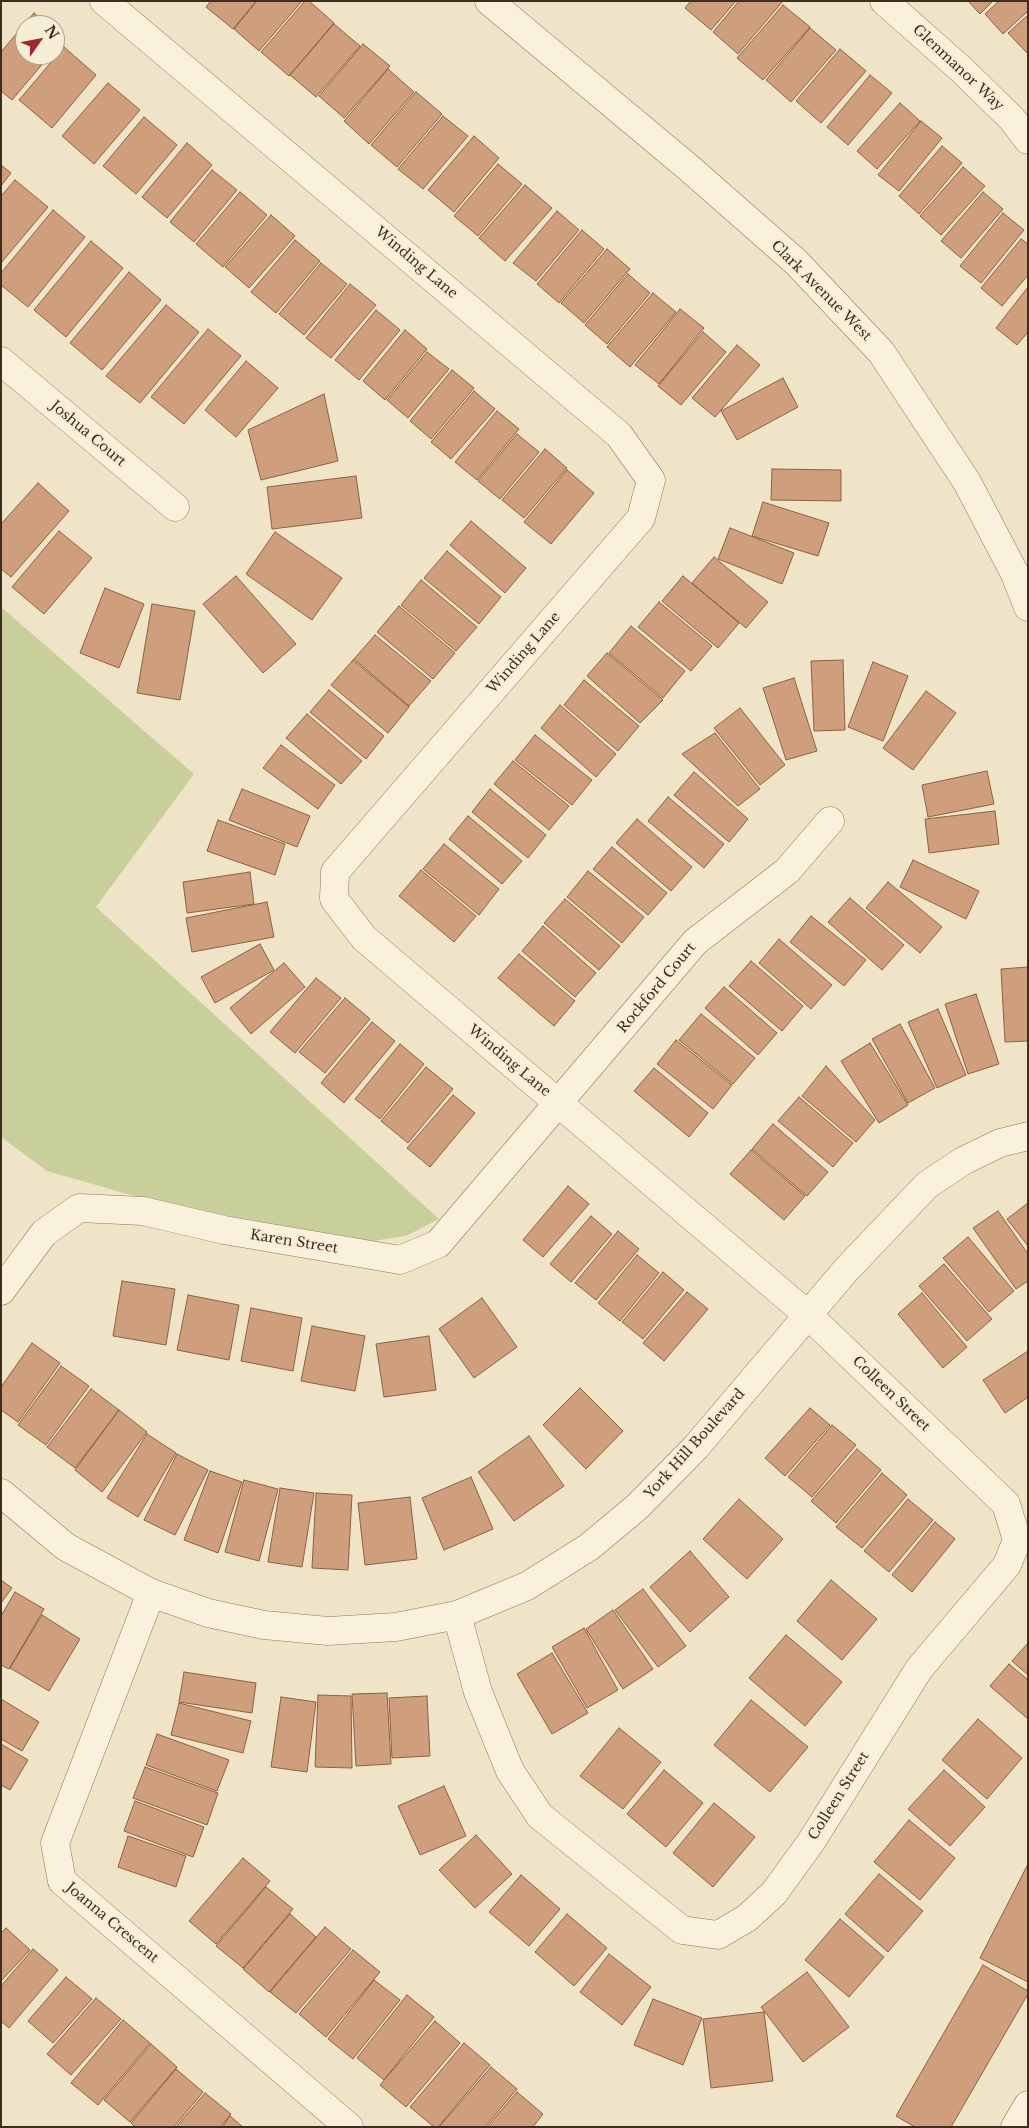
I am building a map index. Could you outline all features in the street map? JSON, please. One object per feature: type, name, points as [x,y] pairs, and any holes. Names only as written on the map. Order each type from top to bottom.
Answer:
[{"type":"street","name":"Winding Lane","points":[[104,1],[619,435],[651,480],[641,518],[335,872],[334,899],[364,938],[808,1315]]},
{"type":"street","name":"Clark Avenue West","points":[[489,1],[689,168],[796,262],[882,352],[967,482],[1015,574],[1028,607]]},
{"type":"street","name":"Glenmanor Way","points":[[884,1],[962,70],[1012,119],[1028,140]]},
{"type":"street","name":"Joshua Court","points":[[1,361],[175,507]]},
{"type":"street","name":"Rockford Court","points":[[559,1104],[695,942],[787,871],[830,821]]},
{"type":"street","name":"Karen Street","points":[[1,1291],[44,1233],[78,1208],[143,1211],[224,1230],[400,1260],[438,1244],[559,1104]]},
{"type":"street","name":"York Hill Boulevard","points":[[1,1493],[66,1547],[151,1593],[208,1614],[264,1625],[328,1631],[396,1627],[457,1615],[526,1586],[589,1547],[637,1507],[696,1447],[896,1215],[927,1185],[970,1157],[1000,1143],[1028,1136]]},
{"type":"street","name":"Colleen Street","points":[[457,1615],[478,1692],[510,1771],[540,1816],[682,1930],[718,1935],[748,1918],[774,1893],[811,1842],[919,1669],[1007,1565],[1017,1540],[1006,1504],[808,1315]]},
{"type":"street","name":"Joanna Crescent","points":[[151,1593],[55,1843],[62,1881],[349,2127]]},
{"type":"street","points":[[1015,2127],[1028,2105]]},
{"type":"green space","points":[[1,607],[194,774],[96,907],[439,1219],[406,1236],[373,1241],[166,1205],[47,1171],[1,1137]]},
{"type":"building","points":[[211,1],[256,1],[233,29],[206,7]]},
{"type":"building","points":[[257,1],[302,1],[259,51],[234,29]]},
{"type":"building","points":[[305,1],[309,1],[334,23],[289,76],[261,52]]},
{"type":"building","points":[[691,1],[736,1],[711,30],[685,8]]},
{"type":"building","points":[[739,1],[783,1],[738,54],[713,32]]},
{"type":"building","points":[[968,1],[993,1],[980,14]]},
{"type":"building","points":[[999,1],[1028,1],[1028,11],[1003,34],[985,14]]},
{"type":"building","points":[[783,5],[810,27],[763,80],[737,58]]},
{"type":"building","points":[[1028,15],[1028,52],[1027,53],[1008,33]]},
{"type":"building","points":[[334,24],[360,46],[316,97],[290,75]]},
{"type":"building","points":[[810,28],[836,50],[791,102],[766,80]]},
{"type":"building","points":[[15,35],[15,65],[42,65],[12,100],[1,91],[1,52]]},
{"type":"building","points":[[363,44],[390,66],[344,118],[319,96]]},
{"type":"building","points":[[65,48],[96,75],[52,128],[19,100],[49,65],[65,65]]},
{"type":"building","points":[[840,49],[866,71],[821,123],[796,101]]},
{"type":"building","points":[[388,69],[414,92],[369,144],[344,121]]},
{"type":"building","points":[[870,75],[892,93],[848,145],[827,127]]},
{"type":"building","points":[[108,83],[140,110],[94,164],[62,136]]},
{"type":"building","points":[[416,92],[442,114],[397,167],[371,145]]},
{"type":"building","points":[[900,103],[920,121],[877,169],[857,151]]},
{"type":"building","points":[[443,116],[468,136],[423,189],[398,169]]},
{"type":"building","points":[[144,117],[177,145],[136,194],[103,166]]},
{"type":"building","points":[[921,121],[942,138],[899,191],[878,175]]},
{"type":"building","points":[[474,136],[499,158],[454,212],[428,190]]},
{"type":"building","points":[[187,143],[212,165],[167,218],[142,197]]},
{"type":"building","points":[[942,146],[962,163],[919,214],[899,196]]},
{"type":"building","points":[[498,164],[522,184],[478,236],[454,216]]},
{"type":"building","points":[[1,165],[11,173],[1,186]]},
{"type":"building","points":[[963,167],[985,186],[941,235],[920,216]]},
{"type":"building","points":[[212,170],[237,190],[194,242],[170,222]]},
{"type":"building","points":[[15,180],[48,207],[1,263],[1,196]]},
{"type":"building","points":[[525,185],[552,208],[505,261],[479,238]]},
{"type":"building","points":[[240,192],[267,215],[223,267],[196,244]]},
{"type":"building","points":[[983,192],[1003,209],[961,258],[941,241]]},
{"type":"building","points":[[53,210],[85,237],[28,307],[1,285],[1,273]]},
{"type":"building","points":[[557,211],[579,230],[536,281],[513,263]]},
{"type":"building","points":[[1003,213],[1024,230],[981,283],[960,266]]},
{"type":"building","points":[[271,215],[295,236],[249,288],[225,267]]},
{"type":"building","points":[[582,230],[604,249],[559,303],[537,284]]},
{"type":"building","points":[[1021,239],[1028,244],[1028,275],[1002,306],[981,288]]},
{"type":"building","points":[[295,240],[320,261],[276,313],[251,292]]},
{"type":"building","points":[[91,241],[123,268],[66,337],[34,310]]},
{"type":"building","points":[[607,249],[630,269],[584,323],[561,303]]},
{"type":"building","points":[[321,263],[347,284],[304,335],[279,314]]},
{"type":"building","points":[[129,272],[161,300],[102,370],[70,343]]},
{"type":"building","points":[[628,274],[650,293],[607,344],[585,325]]},
{"type":"building","points":[[350,284],[376,305],[331,358],[306,338]]},
{"type":"building","points":[[1028,287],[1028,332],[1017,345],[996,328]]},
{"type":"building","points":[[653,293],[676,312],[630,367],[607,347]]},
{"type":"building","points":[[166,305],[199,332],[140,403],[106,376]]},
{"type":"building","points":[[680,309],[704,328],[659,384],[635,365]]},
{"type":"building","points":[[376,310],[400,330],[359,380],[335,360]]},
{"type":"building","points":[[208,329],[241,356],[184,424],[151,397]]},
{"type":"building","points":[[405,330],[427,349],[385,400],[363,381]]},
{"type":"building","points":[[703,332],[726,352],[681,405],[658,386]]},
{"type":"building","points":[[737,345],[760,365],[715,417],[692,398]]},
{"type":"building","points":[[427,352],[449,369],[408,418],[387,400]]},
{"type":"building","points":[[246,361],[278,388],[236,437],[205,410]]},
{"type":"building","points":[[452,370],[474,388],[431,439],[410,421]]},
{"type":"building","points":[[783,378],[798,407],[737,440],[721,411]]},
{"type":"building","points":[[474,391],[495,409],[451,459],[431,442]]},
{"type":"building","points":[[324,394],[338,461],[261,480],[248,430]]},
{"type":"building","points":[[497,411],[519,429],[477,480],[455,462]]},
{"type":"building","points":[[517,434],[539,452],[500,499],[478,481]]},
{"type":"building","points":[[545,449],[567,468],[524,518],[502,500]]},
{"type":"building","points":[[772,469],[841,470],[841,501],[771,500]]},
{"type":"building","points":[[567,470],[594,493],[551,544],[524,522]]},
{"type":"building","points":[[356,476],[362,518],[272,529],[267,487]]},
{"type":"building","points":[[38,483],[69,511],[11,577],[1,569],[1,524]]},
{"type":"building","points":[[763,502],[829,523],[818,556],[752,536]]},
{"type":"building","points":[[471,521],[526,568],[505,593],[450,545]]},
{"type":"building","points":[[730,528],[794,553],[782,584],[718,559]]},
{"type":"building","points":[[59,531],[92,558],[44,614],[12,587]]},
{"type":"building","points":[[275,532],[342,578],[312,620],[246,574]]},
{"type":"building","points":[[447,551],[501,597],[479,624],[424,578]]},
{"type":"building","points":[[714,557],[768,602],[746,628],[692,583]]},
{"type":"building","points":[[236,576],[296,644],[263,673],[203,604]]},
{"type":"building","points":[[683,576],[739,623],[718,648],[662,601]]},
{"type":"building","points":[[421,580],[477,627],[456,651],[401,605]]},
{"type":"building","points":[[105,588],[144,604],[119,668],[80,653]]},
{"type":"building","points":[[659,602],[712,646],[691,671],[638,627]]},
{"type":"building","points":[[152,604],[195,611],[180,700],[137,693]]},
{"type":"building","points":[[399,606],[455,653],[433,679],[377,632]]},
{"type":"building","points":[[631,626],[685,671],[663,698],[609,653]]},
{"type":"building","points":[[375,635],[431,681],[409,706],[354,659]]},
{"type":"building","points":[[607,653],[663,700],[640,723],[587,676]]},
{"type":"building","points":[[353,660],[409,707],[388,733],[331,685]]},
{"type":"building","points":[[843,660],[845,730],[814,731],[811,661]]},
{"type":"building","points":[[873,662],[908,676],[883,741],[848,727]]},
{"type":"building","points":[[794,678],[817,751],[786,760],[763,688]]},
{"type":"building","points":[[584,680],[639,726],[618,751],[564,705]]},
{"type":"building","points":[[329,690],[384,736],[366,759],[310,712]]},
{"type":"building","points":[[926,691],[956,713],[913,770],[883,748]]},
{"type":"building","points":[[560,705],[616,754],[596,777],[541,728]]},
{"type":"building","points":[[740,708],[785,765],[760,785],[714,728]]},
{"type":"building","points":[[307,714],[362,761],[341,784],[286,738]]},
{"type":"building","points":[[715,733],[760,789],[738,806],[682,754]]},
{"type":"building","points":[[535,735],[592,780],[572,805],[515,760]]},
{"type":"building","points":[[281,745],[335,785],[318,809],[263,768]]},
{"type":"building","points":[[513,761],[569,806],[549,830],[494,784]]},
{"type":"building","points":[[987,771],[994,804],[928,817],[922,785]]},
{"type":"building","points":[[694,772],[748,819],[729,842],[674,795]]},
{"type":"building","points":[[242,789],[310,816],[297,847],[229,820]]},
{"type":"building","points":[[490,789],[546,835],[528,858],[472,812]]},
{"type":"building","points":[[668,797],[724,844],[704,868],[648,821]]},
{"type":"building","points":[[995,811],[999,844],[929,853],[925,819]]},
{"type":"building","points":[[468,816],[522,861],[502,884],[449,839]]},
{"type":"building","points":[[637,819],[692,867],[671,891],[616,843]]},
{"type":"building","points":[[218,820],[285,844],[275,875],[207,851]]},
{"type":"building","points":[[444,844],[499,889],[479,915],[423,869]]},
{"type":"building","points":[[612,847],[667,893],[648,915],[593,869]]},
{"type":"building","points":[[913,860],[979,891],[966,919],[900,887]]},
{"type":"building","points":[[421,870],[476,916],[454,942],[399,896]]},
{"type":"building","points":[[588,871],[644,917],[622,943],[567,897]]},
{"type":"building","points":[[250,872],[254,904],[187,913],[183,882]]},
{"type":"building","points":[[888,882],[942,927],[920,953],[866,908]]},
{"type":"building","points":[[850,898],[904,945],[882,970],[828,922]]},
{"type":"building","points":[[565,899],[620,946],[599,970],[544,923]]},
{"type":"building","points":[[267,902],[274,937],[192,952],[186,918]]},
{"type":"building","points":[[811,916],[866,960],[844,986],[790,942]]},
{"type":"building","points":[[543,926],[596,973],[575,997],[522,951]]},
{"type":"building","points":[[779,939],[832,985],[811,1009],[759,963]]},
{"type":"building","points":[[260,944],[274,970],[215,1003],[201,977]]},
{"type":"building","points":[[519,954],[575,1001],[554,1026],[498,978]]},
{"type":"building","points":[[751,961],[803,1006],[782,1031],[729,986]]},
{"type":"building","points":[[284,963],[305,987],[251,1034],[230,1008]]},
{"type":"building","points":[[1028,967],[1028,1041],[1005,1042],[1001,969]]},
{"type":"building","points":[[316,978],[341,998],[295,1053],[270,1032]]},
{"type":"building","points":[[724,987],[777,1033],[758,1055],[705,1008]]},
{"type":"building","points":[[976,994],[999,1064],[968,1074],[945,1004]]},
{"type":"building","points":[[345,998],[370,1019],[325,1073],[299,1052]]},
{"type":"building","points":[[938,1009],[966,1075],[937,1088],[908,1022]]},
{"type":"building","points":[[701,1014],[755,1058],[733,1084],[679,1040]]},
{"type":"building","points":[[372,1022],[395,1041],[344,1103],[321,1083]]},
{"type":"building","points":[[900,1024],[935,1088],[908,1103],[872,1039]]},
{"type":"building","points":[[676,1040],[732,1085],[713,1109],[657,1064]]},
{"type":"building","points":[[870,1043],[908,1105],[879,1123],[841,1061]]},
{"type":"building","points":[[400,1044],[424,1064],[380,1119],[355,1099]]},
{"type":"building","points":[[826,1066],[875,1120],[856,1142],[802,1096]]},
{"type":"building","points":[[426,1067],[453,1089],[408,1143],[381,1121]]},
{"type":"building","points":[[654,1068],[708,1113],[689,1137],[634,1091]]},
{"type":"building","points":[[453,1095],[475,1113],[430,1167],[407,1148]]},
{"type":"building","points":[[799,1097],[853,1143],[833,1167],[778,1121]]},
{"type":"building","points":[[773,1124],[828,1172],[807,1196],[752,1149]]},
{"type":"building","points":[[751,1150],[805,1196],[784,1220],[730,1174]]},
{"type":"building","points":[[568,1186],[589,1204],[543,1257],[523,1240]]},
{"type":"building","points":[[1028,1203],[1028,1246],[1007,1219]]},
{"type":"building","points":[[998,1211],[1028,1254],[1028,1281],[1016,1289],[973,1228]]},
{"type":"building","points":[[591,1216],[612,1234],[571,1282],[550,1264]]},
{"type":"building","points":[[618,1231],[639,1249],[596,1300],[575,1283]]},
{"type":"building","points":[[968,1237],[1014,1291],[989,1312],[943,1258]]},
{"type":"building","points":[[637,1255],[659,1273],[620,1321],[598,1303]]},
{"type":"building","points":[[944,1264],[992,1319],[967,1341],[919,1286]]},
{"type":"building","points":[[663,1272],[684,1290],[643,1339],[622,1322]]},
{"type":"building","points":[[122,1281],[175,1289],[166,1345],[113,1336]]},
{"type":"building","points":[[687,1292],[708,1309],[664,1361],[643,1343]]},
{"type":"building","points":[[922,1293],[967,1347],[943,1368],[898,1314]]},
{"type":"building","points":[[188,1295],[239,1305],[229,1360],[177,1350]]},
{"type":"building","points":[[482,1298],[517,1347],[474,1378],[439,1329]]},
{"type":"building","points":[[251,1308],[302,1318],[293,1371],[241,1361]]},
{"type":"building","points":[[312,1326],[365,1336],[355,1391],[301,1381]]},
{"type":"building","points":[[429,1336],[436,1390],[384,1397],[376,1344]]},
{"type":"building","points":[[32,1343],[60,1363],[18,1422],[1,1410],[1,1387]]},
{"type":"building","points":[[1028,1351],[1028,1397],[1005,1413],[983,1380]]},
{"type":"building","points":[[61,1366],[89,1386],[46,1445],[18,1425]]},
{"type":"building","points":[[580,1388],[623,1431],[586,1469],[543,1425]]},
{"type":"building","points":[[91,1389],[119,1410],[75,1468],[47,1447]]},
{"type":"building","points":[[810,1408],[830,1425],[785,1476],[765,1458]]},
{"type":"building","points":[[119,1410],[147,1432],[102,1492],[75,1470]]},
{"type":"building","points":[[832,1425],[856,1445],[812,1497],[788,1477]]},
{"type":"building","points":[[147,1434],[176,1453],[138,1517],[107,1498]]},
{"type":"building","points":[[529,1436],[564,1486],[514,1521],[478,1472]]},
{"type":"building","points":[[857,1449],[881,1470],[836,1523],[811,1501]]},
{"type":"building","points":[[177,1454],[208,1470],[175,1535],[144,1520]]},
{"type":"building","points":[[210,1471],[242,1482],[218,1553],[184,1540]]},
{"type":"building","points":[[882,1473],[907,1495],[862,1548],[836,1527]]},
{"type":"building","points":[[471,1477],[493,1529],[444,1550],[422,1498]]},
{"type":"building","points":[[244,1480],[278,1489],[259,1561],[225,1552]]},
{"type":"building","points":[[280,1488],[314,1493],[302,1567],[268,1562]]},
{"type":"building","points":[[316,1493],[352,1495],[348,1570],[312,1568]]},
{"type":"building","points":[[410,1497],[417,1559],[365,1565],[358,1503]]},
{"type":"building","points":[[739,1499],[783,1539],[747,1579],[703,1539]]},
{"type":"building","points":[[908,1499],[933,1520],[889,1572],[864,1551]]},
{"type":"building","points":[[935,1522],[955,1539],[912,1592],[892,1575]]},
{"type":"building","points":[[690,1551],[729,1597],[690,1632],[650,1587]]},
{"type":"building","points":[[1,1580],[12,1588],[1,1603]]},
{"type":"building","points":[[831,1580],[877,1619],[842,1660],[797,1621]]},
{"type":"building","points":[[643,1589],[686,1646],[658,1667],[615,1610]]},
{"type":"building","points":[[15,1592],[44,1609],[9,1669],[1,1665],[1,1616]]},
{"type":"building","points":[[613,1610],[653,1669],[623,1689],[586,1629]]},
{"type":"building","points":[[42,1615],[80,1639],[49,1691],[10,1668]]},
{"type":"building","points":[[584,1628],[618,1690],[587,1708],[552,1647]]},
{"type":"building","points":[[786,1635],[842,1682],[805,1726],[749,1678]]},
{"type":"building","points":[[1028,1643],[1028,1675],[1012,1661]]},
{"type":"building","points":[[552,1653],[588,1713],[552,1734],[517,1674]]},
{"type":"building","points":[[1009,1664],[1028,1680],[1028,1719],[990,1686]]},
{"type":"building","points":[[184,1672],[256,1683],[252,1713],[179,1702]]},
{"type":"building","points":[[387,1693],[391,1764],[356,1766],[352,1694]]},
{"type":"building","points":[[318,1695],[351,1696],[352,1768],[315,1767]]},
{"type":"building","points":[[427,1696],[430,1756],[392,1758],[389,1698]]},
{"type":"building","points":[[281,1697],[316,1702],[307,1772],[271,1767]]},
{"type":"building","points":[[1,1699],[39,1722],[22,1751],[1,1739]]},
{"type":"building","points":[[751,1700],[808,1747],[770,1792],[714,1745]]},
{"type":"building","points":[[179,1703],[251,1721],[243,1753],[171,1735]]},
{"type":"building","points":[[978,1719],[1022,1758],[987,1799],[942,1760]]},
{"type":"building","points":[[619,1728],[661,1762],[623,1809],[580,1776]]},
{"type":"building","points":[[157,1734],[229,1760],[217,1791],[146,1765]]},
{"type":"building","points":[[1,1744],[28,1760],[10,1790],[1,1785]]},
{"type":"building","points":[[145,1767],[218,1793],[207,1825],[133,1798]]},
{"type":"building","points":[[664,1770],[703,1803],[666,1847],[627,1814]]},
{"type":"building","points":[[944,1770],[985,1807],[950,1846],[908,1809]]},
{"type":"building","points":[[444,1786],[466,1836],[420,1855],[398,1806]]},
{"type":"building","points":[[135,1801],[204,1827],[193,1857],[124,1831]]},
{"type":"building","points":[[714,1803],[755,1837],[713,1887],[673,1853]]},
{"type":"building","points":[[909,1820],[955,1858],[920,1900],[874,1862]]},
{"type":"building","points":[[476,1835],[512,1874],[475,1908],[439,1870]]},
{"type":"building","points":[[128,1836],[186,1856],[176,1887],[118,1867]]},
{"type":"building","points":[[243,1858],[270,1881],[216,1944],[189,1921]]},
{"type":"building","points":[[1028,1864],[1028,1982],[980,1958]]},
{"type":"building","points":[[879,1874],[923,1911],[888,1952],[845,1914]]},
{"type":"building","points":[[521,1875],[560,1909],[529,1946],[489,1912]]},
{"type":"building","points":[[266,1887],[293,1909],[243,1968],[216,1946]]},
{"type":"building","points":[[290,1914],[316,1937],[269,1992],[243,1969]]},
{"type":"building","points":[[567,1914],[607,1948],[574,1986],[535,1952]]},
{"type":"building","points":[[840,1919],[884,1957],[849,1997],[805,1960]]},
{"type":"building","points":[[325,1927],[351,1949],[296,2013],[270,1992]]},
{"type":"building","points":[[6,1928],[30,1950],[1,1981],[1,1933]]},
{"type":"building","points":[[33,1949],[58,1970],[9,2028],[1,2021],[1,1986]]},
{"type":"building","points":[[353,1950],[380,1972],[326,2037],[299,2014]]},
{"type":"building","points":[[609,1954],[651,1987],[622,2025],[580,1992]]},
{"type":"building","points":[[983,1965],[1028,1991],[1028,1994],[951,2127],[915,2127],[896,2116]]},
{"type":"building","points":[[807,1972],[849,2027],[803,2062],[761,2007]]},
{"type":"building","points":[[66,1977],[92,1999],[53,2043],[28,2021]]},
{"type":"building","points":[[374,1980],[400,2000],[353,2059],[328,2039]]},
{"type":"building","points":[[407,1995],[434,2017],[384,2080],[357,2058]]},
{"type":"building","points":[[96,1998],[121,2019],[71,2075],[47,2054]]},
{"type":"building","points":[[653,1999],[702,2018],[683,2065],[634,2045]]},
{"type":"building","points":[[764,2012],[773,2081],[711,2088],[703,2019]]},
{"type":"building","points":[[123,2020],[150,2043],[98,2105],[71,2083]]},
{"type":"building","points":[[435,2021],[460,2043],[406,2107],[380,2085]]},
{"type":"building","points":[[464,2043],[490,2065],[438,2127],[434,2127],[410,2107]]},
{"type":"building","points":[[151,2044],[177,2067],[130,2122],[104,2100]]},
{"type":"building","points":[[491,2067],[517,2089],[485,2127],[439,2127]]},
{"type":"building","points":[[176,2069],[203,2092],[174,2127],[135,2127],[131,2123]]},
{"type":"building","points":[[517,2092],[543,2114],[533,2127],[487,2127]]},
{"type":"building","points":[[205,2093],[231,2114],[220,2127],[176,2127]]},
{"type":"building","points":[[230,2116],[243,2127],[222,2127]]}]
